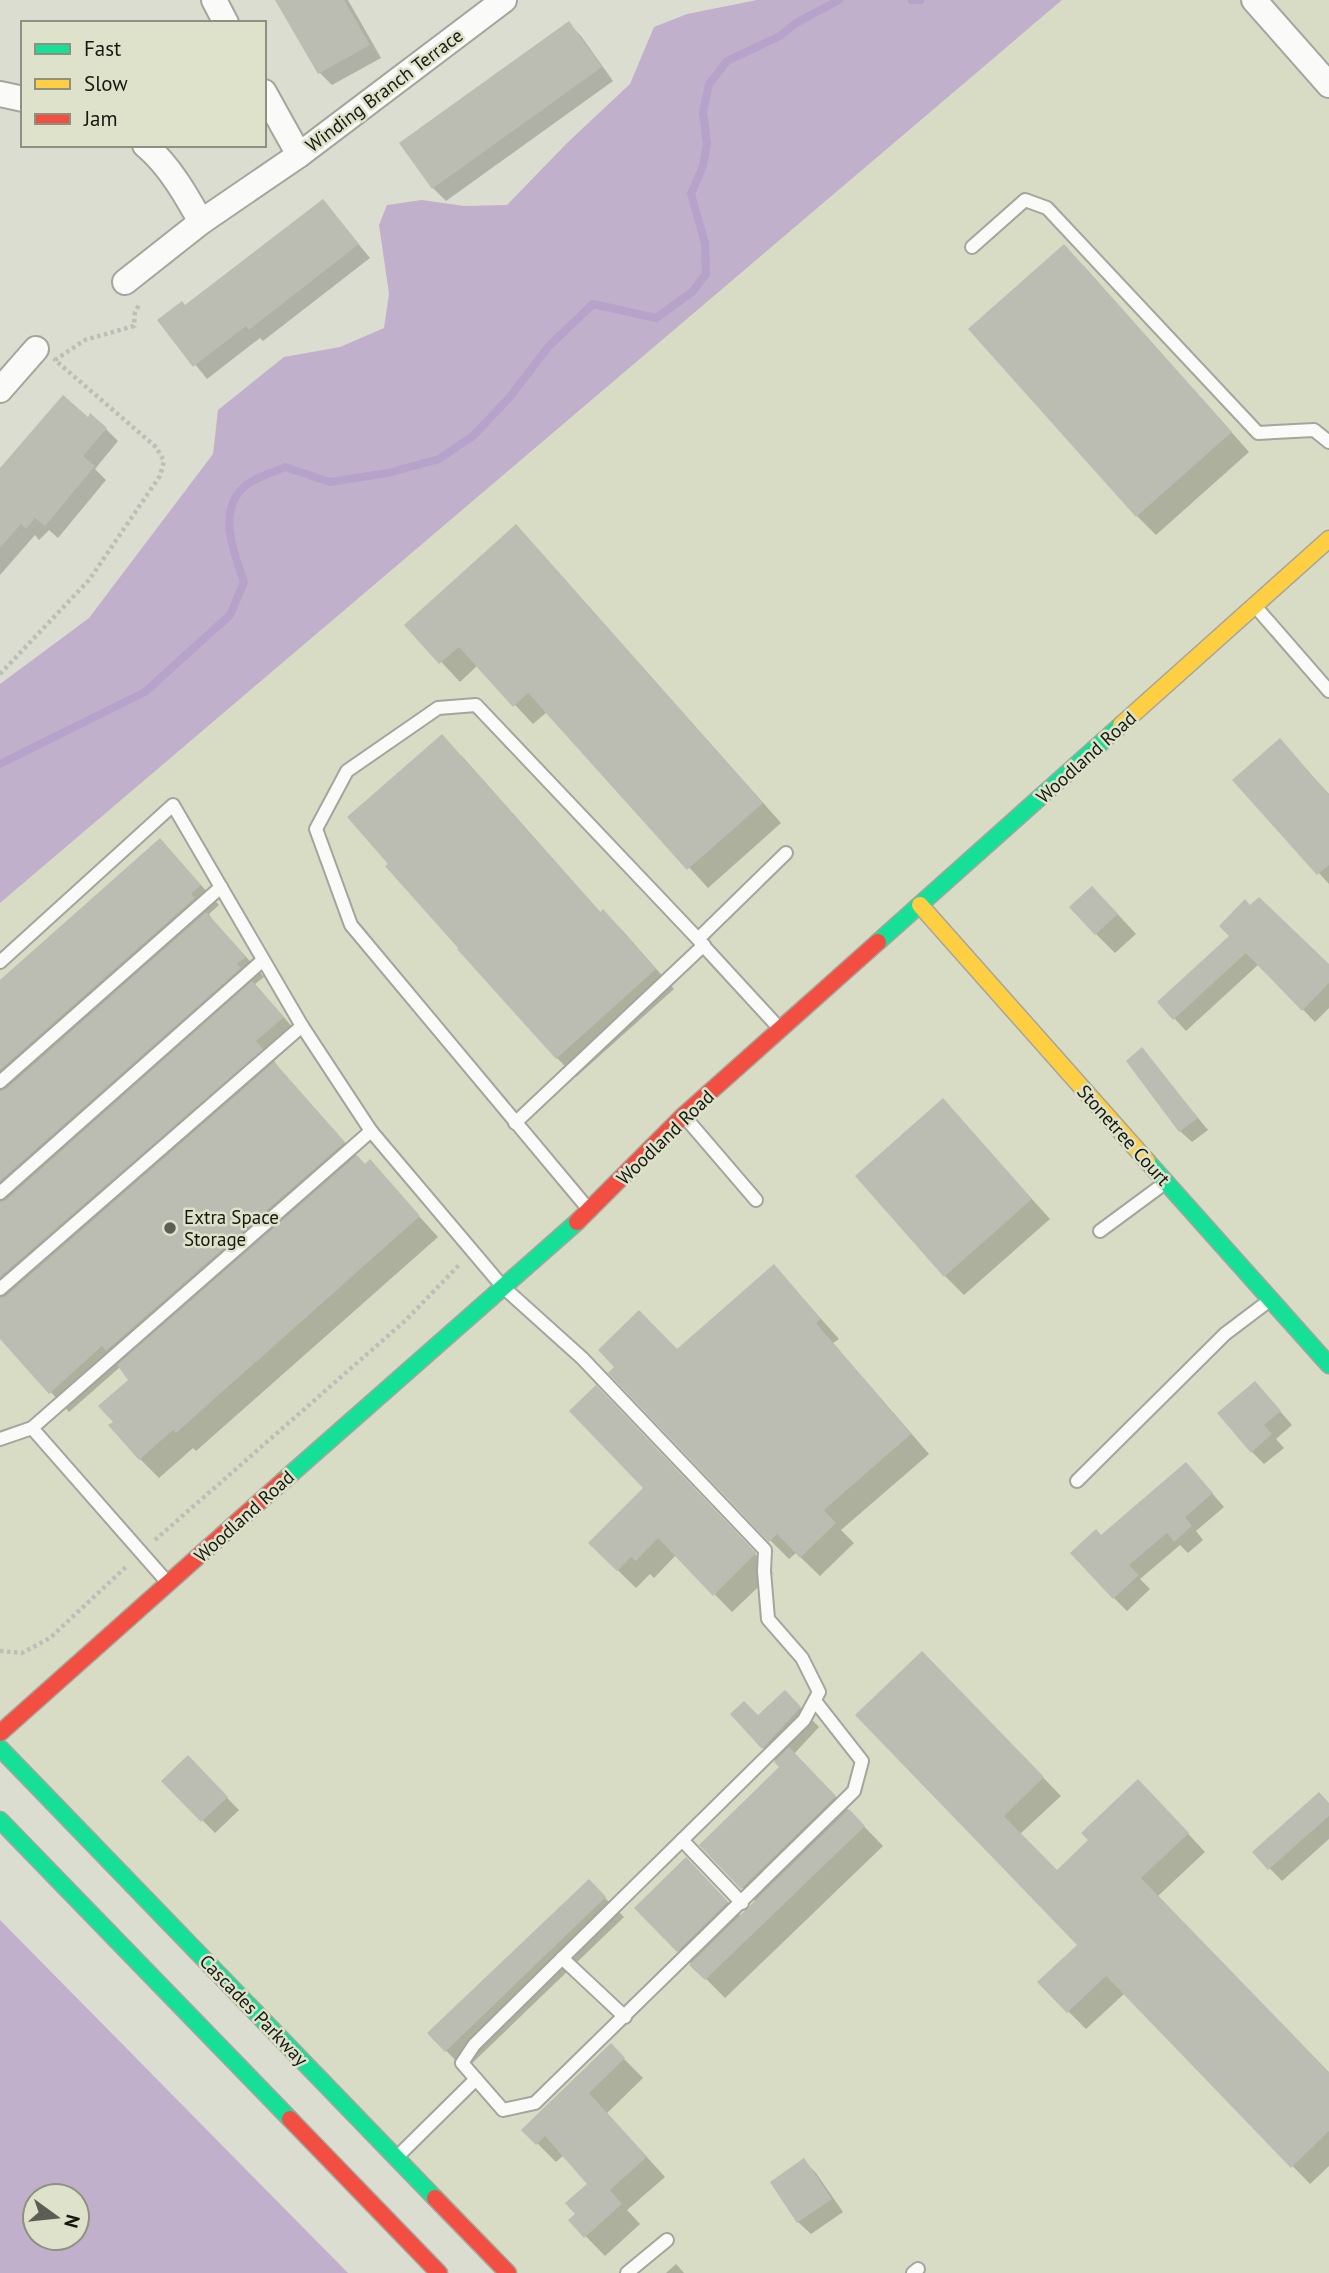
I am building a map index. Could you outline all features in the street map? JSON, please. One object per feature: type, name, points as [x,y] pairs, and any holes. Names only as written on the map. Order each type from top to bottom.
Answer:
[{"type":"street","points":[[214,0],[225,21]]},
{"type":"street","name":"Winding Branch Terrace","points":[[127,280],[201,222],[299,155],[504,0]]},
{"type":"street","points":[[1254,0],[1329,85]]},
{"type":"street","points":[[0,94],[21,99]]},
{"type":"street","name":"Winding Branch Terrace","points":[[266,96],[299,155]]},
{"type":"street","points":[[147,147],[175,179],[201,222]]},
{"type":"street","points":[[0,390],[36,349]]},
{"type":"street","name":"Woodland Road","points":[[0,1733],[502,1286],[590,1211],[684,1115],[1329,539]]},
{"type":"street","name":"Stonetree Court","points":[[920,905],[1329,1365]]},
{"type":"street","name":"Cascades Parkway","points":[[0,1748],[508,2273]]},
{"type":"street","points":[[0,1820],[439,2273]]},
{"type":"lane","points":[[972,247],[1026,200],[1047,208],[1258,433],[1314,430],[1329,442]]},
{"type":"lane","points":[[1255,605],[1329,691]]},
{"type":"lane","points":[[590,1211],[351,925],[316,829],[347,771],[438,708],[476,705],[701,942],[780,1030]]},
{"type":"lane","points":[[0,962],[173,806],[302,1026],[371,1131],[502,1286],[582,1358],[765,1550],[768,1619],[802,1658],[819,1692],[816,1701],[804,1720],[474,2045],[462,2063],[503,2110],[536,2103],[854,1791],[862,1761],[816,1701]]},
{"type":"lane","points":[[515,1123],[701,942],[786,853]]},
{"type":"lane","points":[[0,1082],[221,887]]},
{"type":"lane","points":[[0,1193],[263,960]]},
{"type":"lane","points":[[0,1289],[302,1026]]},
{"type":"lane","points":[[684,1115],[755,1200]]},
{"type":"lane","points":[[0,1439],[32,1428],[371,1131]]},
{"type":"lane","points":[[1100,1231],[1166,1182]]},
{"type":"lane","points":[[1077,1481],[1225,1334],[1270,1299]]},
{"type":"lane","points":[[32,1428],[168,1584]]},
{"type":"lane","points":[[682,1840],[742,1903]]},
{"type":"lane","points":[[562,1958],[625,2017]]},
{"type":"lane","points":[[397,2158],[476,2079]]},
{"type":"lane","points":[[626,2273],[667,2240]]},
{"type":"path","points":[[0,674],[89,580],[160,476],[164,461],[156,447],[55,360],[85,340],[134,326],[135,313],[143,298],[127,280]]},
{"type":"path","points":[[0,1651],[22,1653],[50,1638],[141,1553],[406,1320],[472,1251]]},
{"type":"shaded area","points":[[757,0],[1062,0],[0,903],[0,684],[89,618],[213,454],[218,410],[284,357],[340,347],[384,328],[389,294],[379,225],[387,205],[422,200],[464,206],[507,205],[567,143],[630,84],[654,27],[687,14]]},
{"type":"shaded area","points":[[1062,0],[1329,0],[1329,2273],[508,2273],[0,1748],[0,903]]},
{"type":"shaded area","points":[[0,1920],[348,2273],[0,2273]]},
{"type":"building","points":[[275,0],[344,0],[370,45],[318,74]]},
{"type":"building","points":[[569,21],[602,67],[432,189],[399,143]]},
{"type":"building","points":[[323,199],[359,244],[249,330],[246,326],[193,367],[157,320],[182,301],[185,305]]},
{"type":"building","points":[[1064,244],[1232,432],[1136,517],[968,329]]},
{"type":"building","points":[[63,395],[88,417],[90,413],[107,428],[83,456],[95,466],[45,526],[35,518],[26,529],[21,524],[0,548],[0,468]]},
{"type":"building","points":[[516,524],[763,803],[687,870],[528,693],[513,707],[459,647],[439,664],[404,625]]},
{"type":"building","points":[[442,734],[600,912],[603,909],[656,969],[556,1059],[385,866],[388,864],[347,817]]},
{"type":"building","points":[[1280,738],[1329,795],[1329,865],[1317,875],[1232,780]]},
{"type":"building","points":[[160,838],[201,885],[191,894],[195,898],[0,1070],[0,980]]},
{"type":"building","points":[[1092,886],[1118,914],[1095,935],[1069,907]]},
{"type":"building","points":[[1259,897],[1329,964],[1329,983],[1302,1011],[1246,953],[1173,1020],[1157,1002],[1229,936],[1219,926],[1245,899],[1250,905]]},
{"type":"building","points":[[206,912],[246,957],[237,964],[241,968],[0,1181],[0,1091],[6,1089]]},
{"type":"building","points":[[252,981],[284,1017],[256,1041],[263,1049],[0,1277],[0,1202],[6,1200]]},
{"type":"building","points":[[1142,1047],[1198,1118],[1179,1132],[1126,1061]]},
{"type":"building","name":"Extra Space Storage","points":[[274,1062],[345,1142],[106,1351],[102,1346],[49,1394],[0,1339],[0,1298],[6,1296]]},
{"type":"building","points":[[943,1098],[1032,1199],[944,1277],[855,1176]]},
{"type":"building","points":[[357,1155],[365,1164],[370,1159],[420,1216],[176,1433],[173,1430],[139,1460],[108,1425],[113,1422],[98,1406],[128,1380],[117,1365]]},
{"type":"building","points":[[774,1264],[821,1319],[816,1323],[911,1434],[824,1510],[836,1523],[800,1558],[777,1534],[769,1542],[608,1373],[614,1367],[598,1350],[639,1310],[677,1349]]},
{"type":"building","points":[[1255,1381],[1281,1411],[1264,1425],[1272,1434],[1251,1453],[1217,1413]]},
{"type":"building","points":[[596,1385],[756,1553],[713,1596],[658,1538],[636,1561],[631,1557],[617,1571],[588,1543],[643,1488],[569,1411]]},
{"type":"building","points":[[1186,1462],[1213,1493],[1185,1517],[1192,1526],[1174,1542],[1167,1533],[1129,1565],[1139,1575],[1113,1599],[1070,1553],[1096,1529],[1101,1535]]},
{"type":"building","points":[[922,1651],[1044,1777],[1004,1816],[1057,1870],[1088,1840],[1081,1833],[1138,1779],[1189,1833],[1141,1878],[1329,2072],[1329,2131],[1291,2168],[1106,1976],[1067,2013],[1037,1982],[1077,1945],[855,1715]]},
{"type":"building","points":[[785,1690],[801,1707],[762,1749],[730,1714],[744,1701],[758,1715]]},
{"type":"building","points":[[789,1747],[836,1796],[741,1889],[699,1845],[779,1767],[774,1762]]},
{"type":"building","points":[[188,1755],[228,1797],[201,1822],[161,1781]]},
{"type":"building","points":[[1319,1792],[1329,1803],[1329,1816],[1268,1870],[1252,1852]]},
{"type":"building","points":[[849,1809],[865,1826],[705,1980],[689,1965]]},
{"type":"building","points":[[686,1857],[728,1902],[677,1952],[634,1908]]},
{"type":"building","points":[[589,1879],[606,1897],[445,2052],[427,2033]]},
{"type":"building","points":[[611,2043],[625,2058],[589,2093],[647,2157],[610,2190],[622,2204],[584,2238],[568,2220],[575,2214],[565,2203],[587,2184],[545,2136],[536,2145],[521,2130]]},
{"type":"building","points":[[804,2158],[832,2199],[797,2223],[770,2182]]},
{"type":"waterway","points":[[0,764],[145,692],[230,615],[244,582],[232,545],[229,519],[236,496],[249,483],[285,467],[330,482],[388,473],[439,459],[473,436],[509,398],[549,346],[593,304],[656,318],[692,292],[706,274],[705,243],[691,194],[703,166],[707,144],[703,112],[709,84],[727,61],[780,36],[796,23],[839,0]]},
{"type":"waterway","points":[[912,0],[920,0]]},
{"type":"traffic: fast","points":[[878,942],[1121,725]]},
{"type":"traffic: fast","points":[[1147,1161],[1329,1365]]},
{"type":"traffic: fast","points":[[283,1481],[577,1222]]},
{"type":"traffic: fast","points":[[0,1748],[435,2198]]},
{"type":"traffic: fast","points":[[0,1820],[290,2119]]},
{"type":"traffic: slow","points":[[1121,725],[1329,539]]},
{"type":"traffic: slow","points":[[920,905],[1147,1161]]},
{"type":"traffic: jam","points":[[577,1222],[684,1115],[878,942]]},
{"type":"traffic: jam","points":[[0,1733],[283,1481]]},
{"type":"traffic: jam","points":[[290,2119],[439,2273]]},
{"type":"traffic: jam","points":[[435,2198],[508,2273]]},
{"type":"place","name":"Extra Space Storage","points":[[170,1228]]}]
